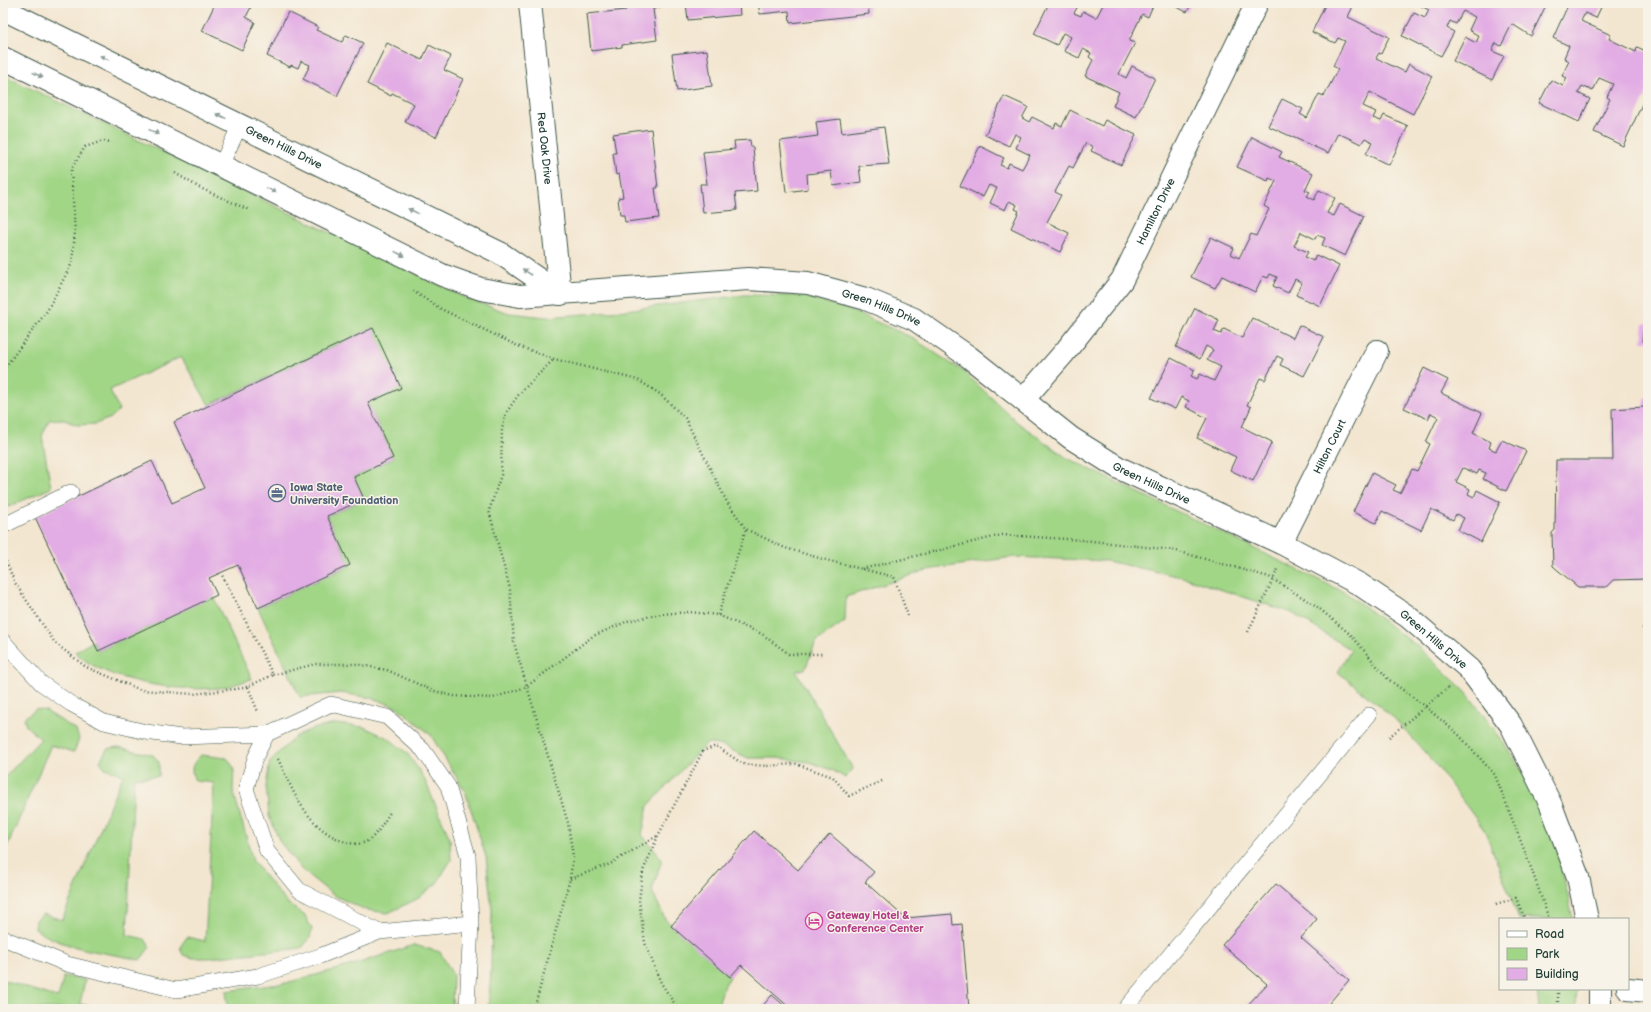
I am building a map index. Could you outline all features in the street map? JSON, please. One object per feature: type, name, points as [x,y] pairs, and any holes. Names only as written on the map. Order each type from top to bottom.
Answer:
[{"type":"street","name":"Red Oak Drive","points":[[530,3],[560,294]]},
{"type":"street","name":"Hamilton Drive","points":[[1023,400],[1064,353],[1122,280],[1257,3]]},
{"type":"street","name":"Green Hills Drive","points":[[3,8],[500,253],[560,294]]},
{"type":"street","name":"Green Hills Drive","points":[[3,58],[442,275],[481,289],[520,296],[748,279],[808,283],[866,299],[914,319],[969,357],[1071,438],[1119,468],[1284,545],[1359,584],[1407,616],[1469,669],[1510,724],[1552,805],[1578,877],[1587,918]]},
{"type":"street","name":"Hilton Court","points":[[1284,545],[1377,351]]},
{"type":"street","points":[[1629,989],[1648,991]]},
{"type":"street","points":[[1600,990],[1600,1009]]},
{"type":"lane","points":[[221,165],[240,125]]},
{"type":"lane","points":[[3,526],[71,492]]},
{"type":"lane","points":[[6,647],[41,683],[71,704],[104,722],[146,732],[181,737],[267,734],[331,704],[387,717],[423,750],[448,786],[468,856],[471,923],[467,1009]]},
{"type":"lane","points":[[1125,1009],[1369,715]]},
{"type":"lane","points":[[267,734],[255,758],[246,789],[267,851],[299,890],[379,932]]},
{"type":"lane","points":[[3,938],[67,964],[176,990],[258,976],[320,956],[379,932],[471,923]]},
{"type":"path","points":[[3,370],[47,311],[72,263],[75,232],[71,169],[85,147],[103,141],[117,142]]},
{"type":"path","points":[[172,172],[200,188],[250,211]]},
{"type":"path","points":[[409,289],[441,309],[518,346],[554,359],[638,380],[660,394],[685,418],[727,502],[746,529],[785,548],[894,577],[908,616]]},
{"type":"path","points":[[534,1009],[570,879],[573,856],[568,823],[514,643],[510,589],[489,511],[501,475],[502,429],[506,413],[519,394],[554,359]]},
{"type":"path","points":[[718,615],[746,529]]},
{"type":"path","points":[[862,569],[1002,535],[1083,540],[1173,550],[1273,580],[1315,604],[1351,635],[1388,679],[1426,707],[1458,734],[1495,775],[1549,918]]},
{"type":"path","points":[[1248,632],[1273,580],[1284,545]]},
{"type":"path","points":[[3,554],[15,583],[55,643],[86,667],[141,690],[194,694],[248,687],[273,675],[315,664],[356,664],[387,670],[431,690],[453,696],[493,698],[526,687],[593,636],[628,621],[661,614],[689,612],[718,615],[762,634],[789,654],[822,654]]},
{"type":"path","points":[[221,572],[273,675]]},
{"type":"path","points":[[1389,737],[1455,682]]},
{"type":"path","points":[[248,687],[295,796],[314,824],[338,840],[353,845],[368,841],[378,831],[390,811]]},
{"type":"path","points":[[678,1009],[661,983],[645,943],[639,900],[642,871],[658,836],[703,751],[716,746],[743,764],[766,766],[796,764],[833,777],[848,796],[884,780]]},
{"type":"path","points":[[570,879],[610,864],[658,836]]},
{"type":"path","points":[[1496,904],[1516,898],[1525,918]]},
{"type":"path","points":[[1558,990],[1558,1009]]},
{"type":"green space","points":[[3,75],[468,299],[509,313],[546,317],[610,312],[745,295],[804,296],[852,311],[911,337],[964,372],[1017,422],[1067,458],[1346,593],[1417,646],[1466,692],[1497,733],[1534,789],[1558,851],[1573,918],[1519,918],[1485,831],[1436,765],[1395,719],[1338,672],[1351,650],[1292,613],[1186,578],[1107,561],[1013,557],[927,570],[846,597],[845,621],[816,642],[805,669],[796,671],[853,769],[845,778],[834,771],[809,762],[776,758],[748,758],[723,746],[707,743],[648,806],[642,835],[662,859],[652,891],[665,919],[730,977],[723,988],[717,1009],[488,1009],[491,972],[492,910],[486,857],[465,791],[430,734],[397,707],[372,698],[341,693],[300,697],[258,608],[350,565],[327,516],[364,499],[354,477],[393,458],[368,403],[400,387],[372,328],[209,405],[181,357],[110,390],[119,410],[111,418],[95,424],[77,425],[62,419],[49,420],[42,436],[51,488],[3,509]]},
{"type":"green space","points":[[213,596],[252,679],[231,686],[203,689],[143,683],[104,671],[88,662],[75,652],[93,641],[98,651]]},
{"type":"green space","points":[[36,709],[46,711],[76,730],[79,739],[74,752],[51,745],[3,856],[3,779],[41,739],[26,726],[24,718]]},
{"type":"green space","points":[[335,724],[364,727],[388,738],[407,753],[424,778],[450,839],[451,860],[437,883],[417,899],[388,913],[366,910],[333,895],[302,870],[280,842],[269,816],[266,786],[270,761],[295,737],[312,729]]},
{"type":"green space","points":[[118,747],[153,755],[159,762],[159,776],[134,778],[127,935],[145,939],[150,947],[140,960],[72,946],[59,942],[35,929],[36,920],[43,914],[62,920],[123,775],[105,768],[100,761],[107,749]]},
{"type":"green space","points":[[201,755],[227,758],[234,768],[233,790],[253,861],[286,902],[305,916],[312,929],[310,937],[302,948],[209,958],[193,958],[183,955],[180,947],[187,937],[205,941],[214,783],[195,781],[192,773],[192,767]]},
{"type":"green space","points":[[414,945],[440,952],[453,975],[452,1009],[228,1009],[226,991],[286,983],[353,965]]},
{"type":"green space","points":[[64,976],[85,980],[80,1004],[110,1009],[3,1009],[3,980],[58,998]]},
{"type":"green space","points":[[1537,990],[1577,990],[1576,1009],[1539,1009]]},
{"type":"building","points":[[209,3],[253,3],[246,17],[255,22],[242,50],[202,31],[214,6]]},
{"type":"building","points":[[625,3],[659,3],[660,8],[653,9],[657,40],[591,51],[587,14],[626,10]]},
{"type":"building","points":[[686,3],[739,3],[740,15],[688,20]]},
{"type":"building","points":[[758,3],[868,3],[869,14],[790,23],[789,11],[760,14]]},
{"type":"building","points":[[1049,3],[1072,3],[1078,6],[1074,13],[1081,16],[1083,11],[1096,18],[1104,3],[1154,3],[1148,17],[1142,14],[1129,41],[1135,43],[1119,74],[1126,78],[1132,66],[1155,78],[1136,117],[1113,106],[1119,92],[1085,76],[1093,60],[1089,57],[1091,53],[1083,49],[1079,58],[1064,51],[1071,37],[1063,33],[1057,45],[1034,34]]},
{"type":"building","points":[[1168,3],[1192,3],[1187,12]]},
{"type":"building","points":[[1326,3],[1354,4],[1348,17],[1389,37],[1381,54],[1379,53],[1376,58],[1405,72],[1409,64],[1432,76],[1413,114],[1370,92],[1363,106],[1376,112],[1373,118],[1381,121],[1384,115],[1408,126],[1389,165],[1366,154],[1372,142],[1365,138],[1361,144],[1338,133],[1328,153],[1268,126],[1282,99],[1303,109],[1300,114],[1307,118],[1319,94],[1324,96],[1338,69],[1333,66],[1345,41],[1338,38],[1335,43],[1312,32]]},
{"type":"building","points":[[1415,3],[1547,3],[1531,36],[1512,24],[1501,46],[1496,43],[1492,51],[1504,56],[1492,80],[1453,61],[1465,37],[1476,43],[1479,36],[1469,30],[1475,17],[1463,11],[1456,24],[1450,21],[1447,28],[1454,32],[1441,56],[1402,36],[1414,13],[1425,18],[1429,10]]},
{"type":"building","points":[[1569,3],[1603,3],[1596,18],[1585,13],[1581,21],[1611,35],[1609,39],[1636,52],[1637,47],[1648,52],[1648,91],[1623,146],[1594,132],[1610,99],[1607,97],[1613,84],[1599,78],[1593,91],[1582,86],[1578,93],[1590,99],[1579,122],[1539,103],[1551,80],[1563,86],[1567,78],[1562,76],[1569,61],[1564,58],[1569,46],[1553,38]]},
{"type":"building","points":[[288,12],[318,27],[316,30],[342,42],[346,35],[363,43],[337,96],[303,79],[310,65],[301,61],[298,68],[291,65],[290,67],[267,56]]},
{"type":"building","points":[[387,43],[422,60],[429,45],[451,56],[444,70],[463,79],[436,137],[405,122],[414,104],[392,93],[391,96],[367,84]]},
{"type":"building","points":[[707,50],[712,86],[677,91],[672,54]]},
{"type":"building","points":[[1004,96],[1028,107],[1022,118],[1029,122],[1032,117],[1054,128],[1056,123],[1062,126],[1070,110],[1102,126],[1105,120],[1136,135],[1121,165],[1091,151],[1093,147],[1086,143],[1073,168],[1069,166],[1055,192],[1061,195],[1047,222],[1069,233],[1060,252],[1011,228],[1019,211],[1015,209],[1017,205],[1009,201],[1005,210],[990,203],[997,188],[989,185],[983,197],[960,186],[980,146],[1004,158],[1000,165],[1007,168],[1009,163],[1022,169],[1030,155],[1016,148],[1021,137],[1015,134],[1009,146],[985,135]]},
{"type":"building","points":[[840,119],[842,133],[884,127],[889,164],[859,166],[861,182],[833,186],[831,171],[807,174],[808,189],[786,192],[780,141],[818,136],[816,122]]},
{"type":"building","points":[[651,129],[658,188],[655,188],[659,218],[625,222],[624,215],[620,215],[618,198],[623,197],[619,174],[616,175],[613,153],[616,153],[613,134]]},
{"type":"building","points":[[1252,137],[1282,152],[1279,157],[1313,173],[1305,190],[1310,192],[1307,196],[1314,200],[1319,190],[1335,198],[1327,213],[1334,216],[1340,204],[1364,216],[1345,256],[1322,245],[1325,238],[1317,235],[1315,239],[1301,232],[1294,246],[1308,252],[1305,257],[1313,261],[1316,255],[1339,266],[1320,306],[1296,295],[1302,283],[1295,279],[1288,293],[1273,286],[1277,277],[1270,274],[1268,278],[1263,276],[1255,292],[1222,276],[1215,288],[1191,277],[1211,237],[1234,248],[1231,254],[1239,258],[1251,234],[1256,236],[1269,209],[1264,206],[1276,181],[1269,178],[1268,181],[1237,167]]},
{"type":"building","points":[[750,140],[751,147],[753,147],[757,191],[735,193],[737,210],[703,213],[700,184],[707,184],[703,152],[735,149],[734,141]]},
{"type":"building","points":[[1195,308],[1219,320],[1214,331],[1221,334],[1224,329],[1242,338],[1252,318],[1293,338],[1299,325],[1324,337],[1304,376],[1280,365],[1283,359],[1277,356],[1265,380],[1260,378],[1247,405],[1251,407],[1242,427],[1272,442],[1253,481],[1230,470],[1236,457],[1197,438],[1207,418],[1186,407],[1189,401],[1181,397],[1175,409],[1151,398],[1171,358],[1195,370],[1191,376],[1197,379],[1200,374],[1214,381],[1221,367],[1207,360],[1213,350],[1206,346],[1200,359],[1176,347]]},
{"type":"building","points":[[1648,323],[1648,341],[1642,341],[1644,324]]},
{"type":"building","name":"Iowa State University Foundation","points":[[373,328],[401,388],[368,403],[393,458],[354,477],[364,499],[327,516],[350,565],[258,608],[238,565],[209,578],[217,595],[98,651],[35,517],[152,461],[172,503],[205,488],[174,422]]},
{"type":"building","points":[[1424,368],[1448,380],[1441,393],[1482,413],[1473,433],[1491,442],[1489,448],[1496,451],[1502,440],[1526,451],[1506,491],[1483,479],[1486,473],[1479,470],[1477,474],[1463,468],[1456,482],[1470,489],[1468,494],[1474,497],[1477,490],[1500,502],[1481,542],[1458,530],[1464,518],[1456,514],[1453,520],[1431,509],[1421,530],[1382,511],[1376,523],[1353,512],[1372,473],[1396,485],[1393,490],[1400,493],[1412,469],[1417,471],[1430,444],[1426,442],[1438,417],[1431,413],[1428,419],[1404,408]]},
{"type":"building","points":[[1645,397],[1648,397],[1648,579],[1613,580],[1606,587],[1578,587],[1553,566],[1552,533],[1555,530],[1556,460],[1613,460],[1612,409],[1644,407]]},
{"type":"building","points":[[1648,622],[1648,634],[1642,628]]},
{"type":"building","name":"Gateway Hotel & Conference Center","points":[[754,831],[798,870],[830,834],[874,872],[865,882],[905,918],[952,914],[953,925],[962,924],[969,1009],[791,1009],[741,965],[730,977],[671,926]]},
{"type":"building","points":[[1276,884],[1317,919],[1301,938],[1349,980],[1324,1009],[1244,1009],[1267,984],[1222,945]]},
{"type":"building","points":[[772,995],[788,1009],[760,1009]]},
{"type":"place","name":"Iowa State University Foundation","points":[[277,493]]},
{"type":"place","name":"Gateway Hotel & Conference Center","points":[[814,921]]}]
